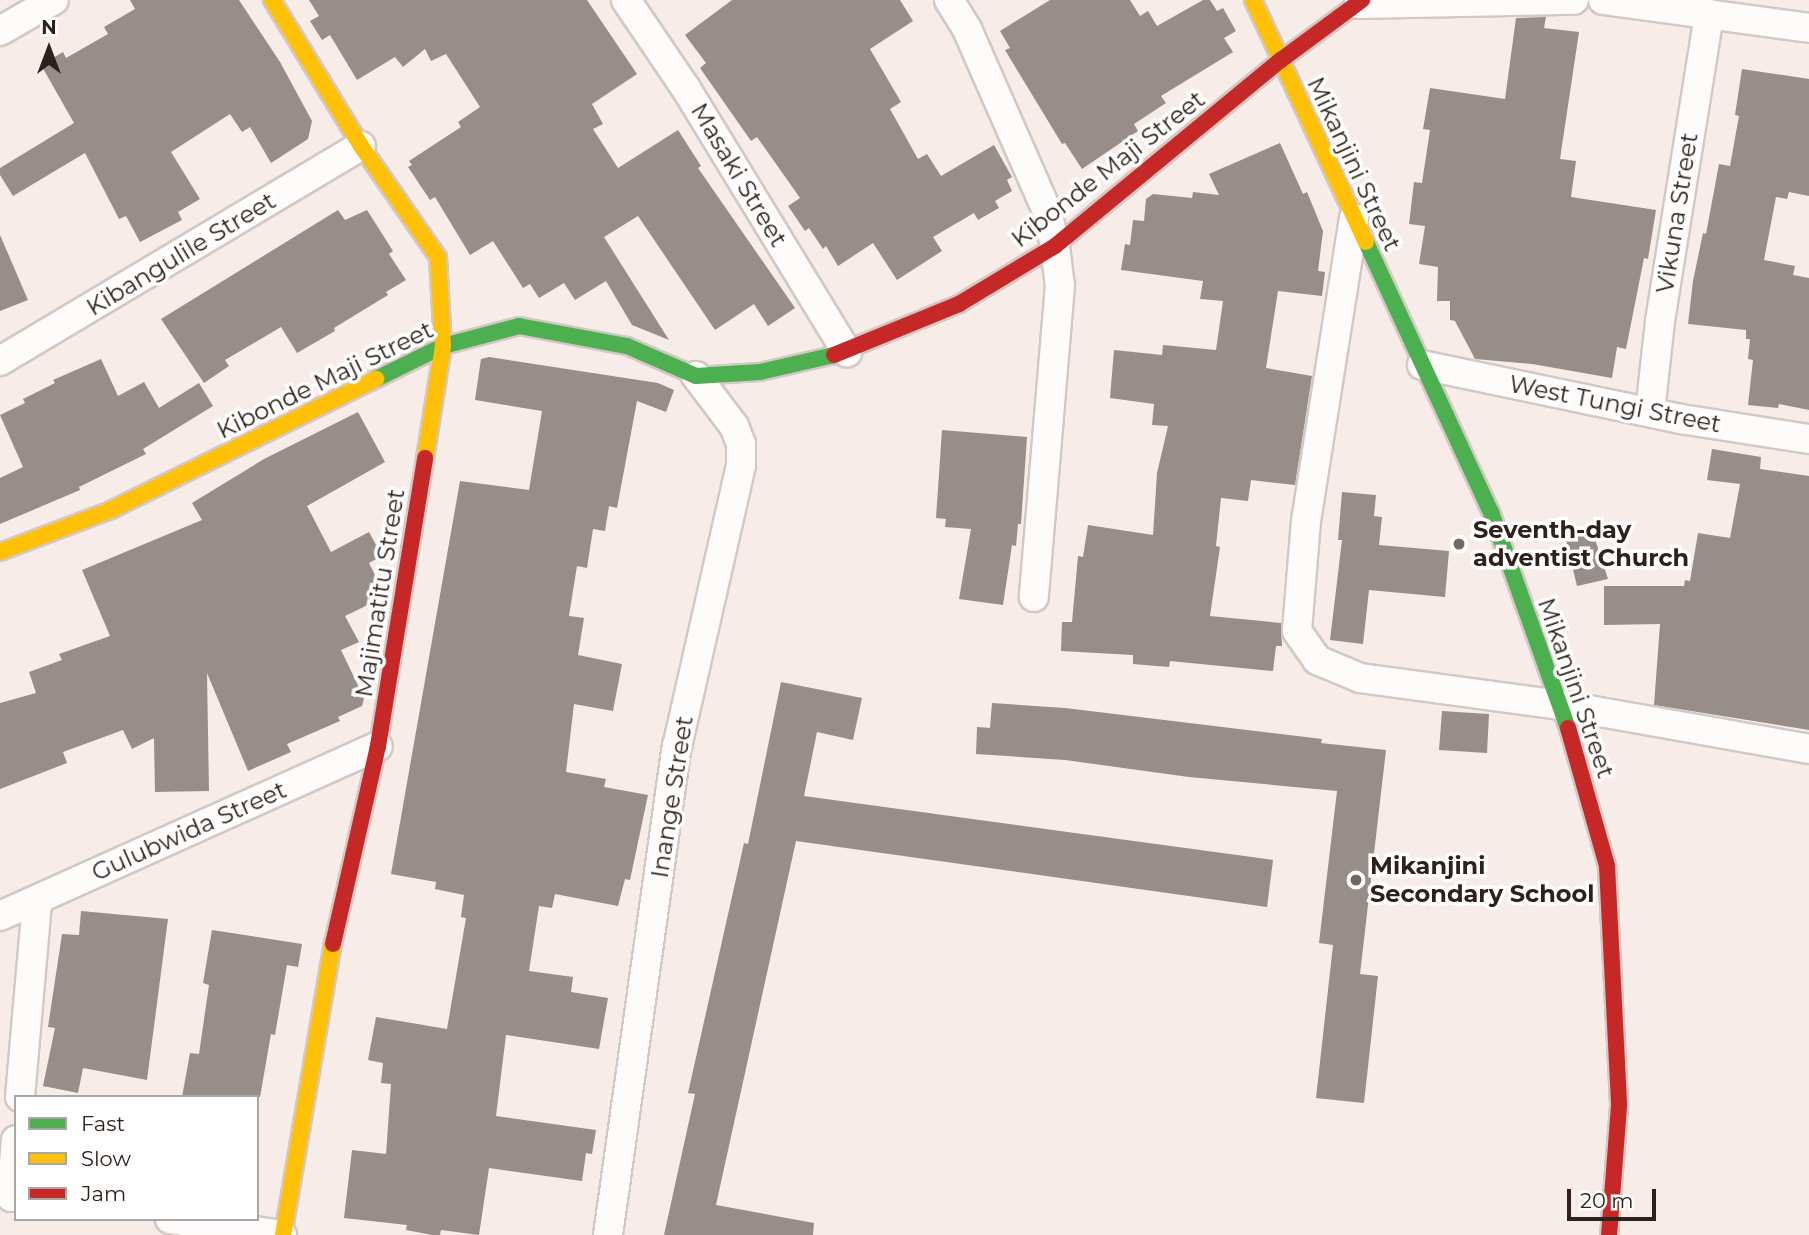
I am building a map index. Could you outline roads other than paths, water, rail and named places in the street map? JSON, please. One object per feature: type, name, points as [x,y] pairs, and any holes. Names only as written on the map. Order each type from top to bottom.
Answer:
[{"type":"street","points":[[0,31],[54,0]]},
{"type":"street","name":"Majimatitu Street","points":[[271,0],[361,146],[438,257],[443,346],[378,746],[325,978],[283,1235]]},
{"type":"street","name":"Masaki Street","points":[[626,0],[685,87],[847,352]]},
{"type":"street","points":[[948,0],[967,29],[1047,211],[1055,246],[1060,285],[1034,597]]},
{"type":"street","name":"Mikanjini Street","points":[[1253,0],[1491,512],[1579,758],[1607,866],[1619,1106],[1609,1235]]},
{"type":"street","points":[[1361,2],[1574,0]]},
{"type":"street","points":[[1603,0],[1809,28]]},
{"type":"street","name":"Kibonde Maji Street","points":[[0,552],[111,510],[443,346],[519,326],[627,346],[696,376],[760,372],[847,352],[960,303],[1055,246],[1281,60],[1361,2]]},
{"type":"street","name":"Vikuna Street","points":[[1650,412],[1660,321],[1709,14]]},
{"type":"street","name":"Kibangulile Street","points":[[0,361],[361,146]]},
{"type":"street","points":[[1354,218],[1306,521],[1297,631],[1317,660],[1360,678],[1560,705],[1809,749]]},
{"type":"street","name":"West Tungi Street","points":[[1422,365],[1650,412],[1809,439]]},
{"type":"street","name":"Inange Street","points":[[608,1235],[677,747],[741,465],[741,444],[734,426],[696,376]]},
{"type":"street","name":"Gulubwida Street","points":[[0,916],[378,746]]},
{"type":"street","points":[[19,1095],[37,901]]},
{"type":"street","points":[[9,1197],[14,1156]]},
{"type":"street","points":[[184,1221],[283,1235]]},
{"type":"place","name":"Seventh-day adventist Church","points":[[1459,544]]},
{"type":"place","name":"Mikanjini Secondary School","points":[[1356,880]]}]
